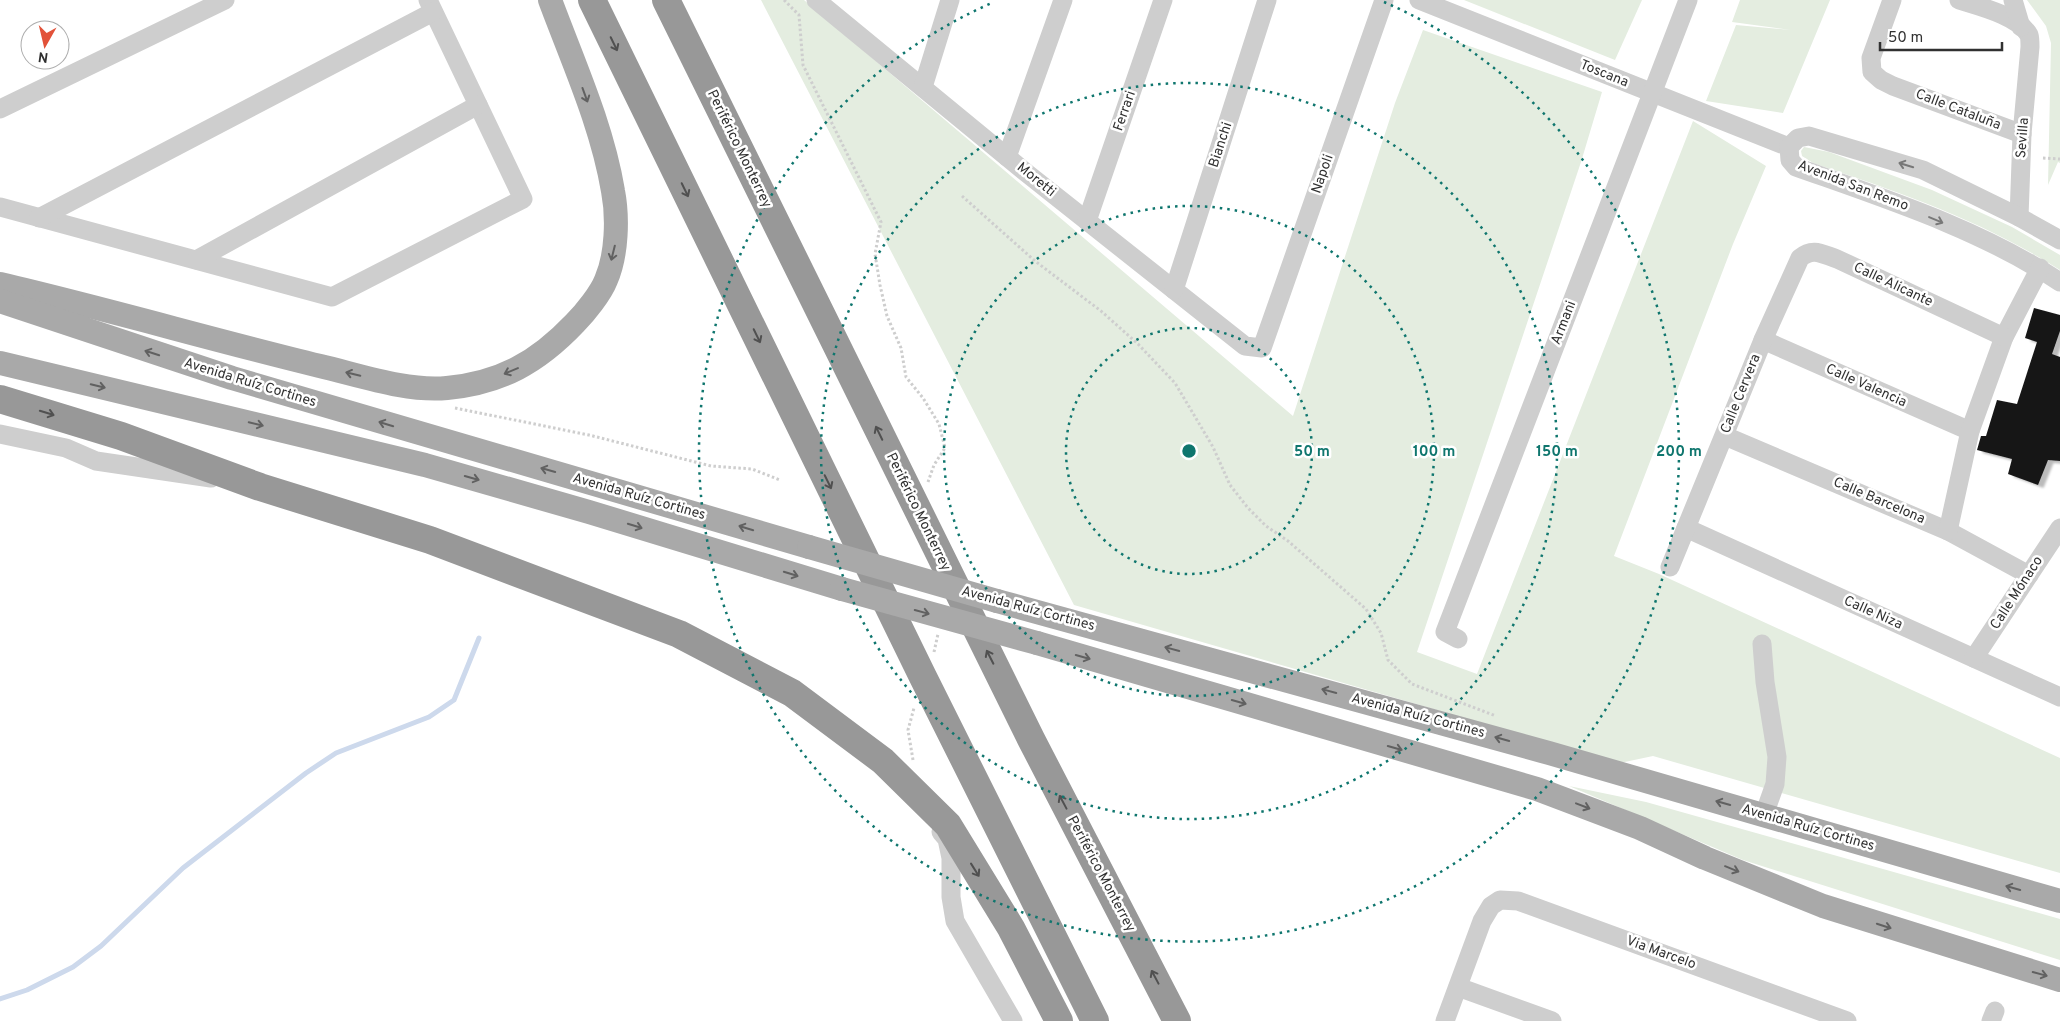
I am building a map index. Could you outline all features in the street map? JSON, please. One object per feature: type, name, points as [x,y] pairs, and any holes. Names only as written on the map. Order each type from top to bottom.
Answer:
[{"type":"highway","points":[[592,0],[915,660],[1095,1021]]},
{"type":"highway","name":"Periférico Monterrey","points":[[666,0],[974,626],[1176,1021]]},
{"type":"highway","points":[[0,399],[121,436],[260,487],[430,540],[679,634],[792,693],[883,761],[948,826],[1011,928],[1059,1021]]},
{"type":"main road","points":[[0,284],[59,297],[276,355],[408,386],[445,389],[483,383],[528,364],[557,342],[582,316],[606,281],[616,244],[614,192],[599,132],[550,0]]},
{"type":"main road","name":"Avenida Ruíz Cortines","points":[[0,301],[232,378],[809,547],[997,601],[1435,720],[2060,901]]},
{"type":"main road","name":"Avenida Ruíz Cortines","points":[[0,363],[425,465],[589,512],[842,589],[1036,643],[1537,789],[1640,828],[1705,858],[1823,906],[2060,980]]},
{"type":"street","points":[[0,109],[225,0]]},
{"type":"street","name":"Moretti","points":[[816,0],[1007,157],[1245,346],[1262,348]]},
{"type":"street","points":[[923,87],[950,0]]},
{"type":"street","points":[[1007,157],[1063,0]]},
{"type":"street","name":"Ferrari","points":[[1087,221],[1163,0]]},
{"type":"street","name":"Bianchi","points":[[1174,290],[1267,0]]},
{"type":"street","name":"Napoli","points":[[1262,348],[1384,0]]},
{"type":"street","name":"Toscana","points":[[1419,0],[1789,147]]},
{"type":"street","name":"Armani","points":[[1458,638],[1445,632],[1688,0]]},
{"type":"street","name":"Calle Cataluña","points":[[1892,0],[1871,58],[1872,72],[1881,80],[1893,86],[2022,134]]},
{"type":"street","points":[[1959,0],[2007,5]]},
{"type":"street","name":"Sevilla","points":[[2007,5],[2021,28],[2029,35],[2030,47],[2022,134],[2019,217]]},
{"type":"street","points":[[0,207],[39,218],[332,297],[524,199],[431,6],[39,218]]},
{"type":"street","points":[[196,260],[478,105]]},
{"type":"street","name":"Avenida San Remo","points":[[2060,240],[2019,217],[1923,170],[1809,136],[1798,138],[1789,147],[1790,160],[1796,167],[1908,208],[2004,248],[2040,268],[2060,282]]},
{"type":"street","name":"Calle Alicante","points":[[1792,277],[1800,258],[1806,252],[1817,252],[1837,259],[2004,337]]},
{"type":"street","points":[[1948,531],[1970,431],[2004,337],[2040,268]]},
{"type":"street","name":"Calle Cervera","points":[[1670,567],[1763,340],[1792,277]]},
{"type":"street","name":"Calle Valencia","points":[[1763,340],[1970,431]]},
{"type":"street","points":[[0,434],[66,448],[96,461],[243,482],[260,487]]},
{"type":"street","name":"Calle Barcelona","points":[[1725,436],[1948,531],[2029,574]]},
{"type":"street","name":"Calle Niza","points":[[1686,528],[2060,697]]},
{"type":"street","name":"Calle Mónaco","points":[[1974,658],[2060,528]]},
{"type":"street","points":[[430,540],[747,671],[861,749],[947,839],[951,858],[951,897],[955,921],[1013,1021]]},
{"type":"street","points":[[1762,644],[1765,682],[1777,758],[1775,784],[1764,815]]},
{"type":"street","name":"Via Marcelo","points":[[1458,987],[1482,921],[1491,906],[1500,900],[1518,901],[1847,1021]]},
{"type":"street","points":[[1445,1021],[1458,987],[1552,1021]]},
{"type":"path","points":[[784,0],[799,15],[803,65],[881,222],[875,254],[887,316],[901,348],[906,377],[924,398],[939,424],[945,448],[934,465],[926,486]]},
{"type":"path","points":[[2043,158],[2060,159]]},
{"type":"path","points":[[962,196],[1035,261],[1101,311],[1138,344],[1175,383],[1213,447],[1230,486],[1266,526],[1288,541],[1366,610],[1381,633],[1388,660],[1412,684],[1505,720]]},
{"type":"path","points":[[454,408],[589,435],[711,466],[752,469],[780,480]]},
{"type":"path","points":[[932,659],[939,630]]},
{"type":"shaded area","points":[[761,0],[804,0],[1293,416],[1395,103],[1423,30],[1602,92],[1581,162],[1417,652],[1477,674],[1693,121],[1766,166],[1733,244],[1614,556],[1659,574],[2060,758],[2060,873],[1653,756],[1620,763],[1074,605]]},
{"type":"shaded area","points":[[1464,0],[1642,0],[1615,60]]},
{"type":"shaded area","points":[[1740,0],[1830,0],[1783,113],[1706,101],[1736,25],[1791,30],[1732,22]]},
{"type":"shaded area","points":[[2027,0],[2060,0],[2060,163],[2058,162],[2048,185],[2051,43],[2046,26]]},
{"type":"shaded area","points":[[1804,147],[1829,152],[1932,190],[2012,227],[2060,255],[2060,270],[2000,236],[1940,209],[1813,163],[1802,156],[1801,151]]},
{"type":"shaded area","points":[[1569,786],[1646,802],[2060,919],[2060,960],[1743,860]]},
{"type":"building","points":[[2034,308],[2060,315],[2060,331],[2052,354],[2060,357],[2060,461],[2048,460],[2038,485],[2008,474],[2012,459],[1977,450],[1981,436],[1986,436],[1997,400],[2017,404],[2037,342],[2025,338]]},
{"type":"waterway","points":[[0,999],[27,990],[73,967],[101,946],[183,868],[306,773],[336,753],[429,717],[454,700],[479,638]]}]
